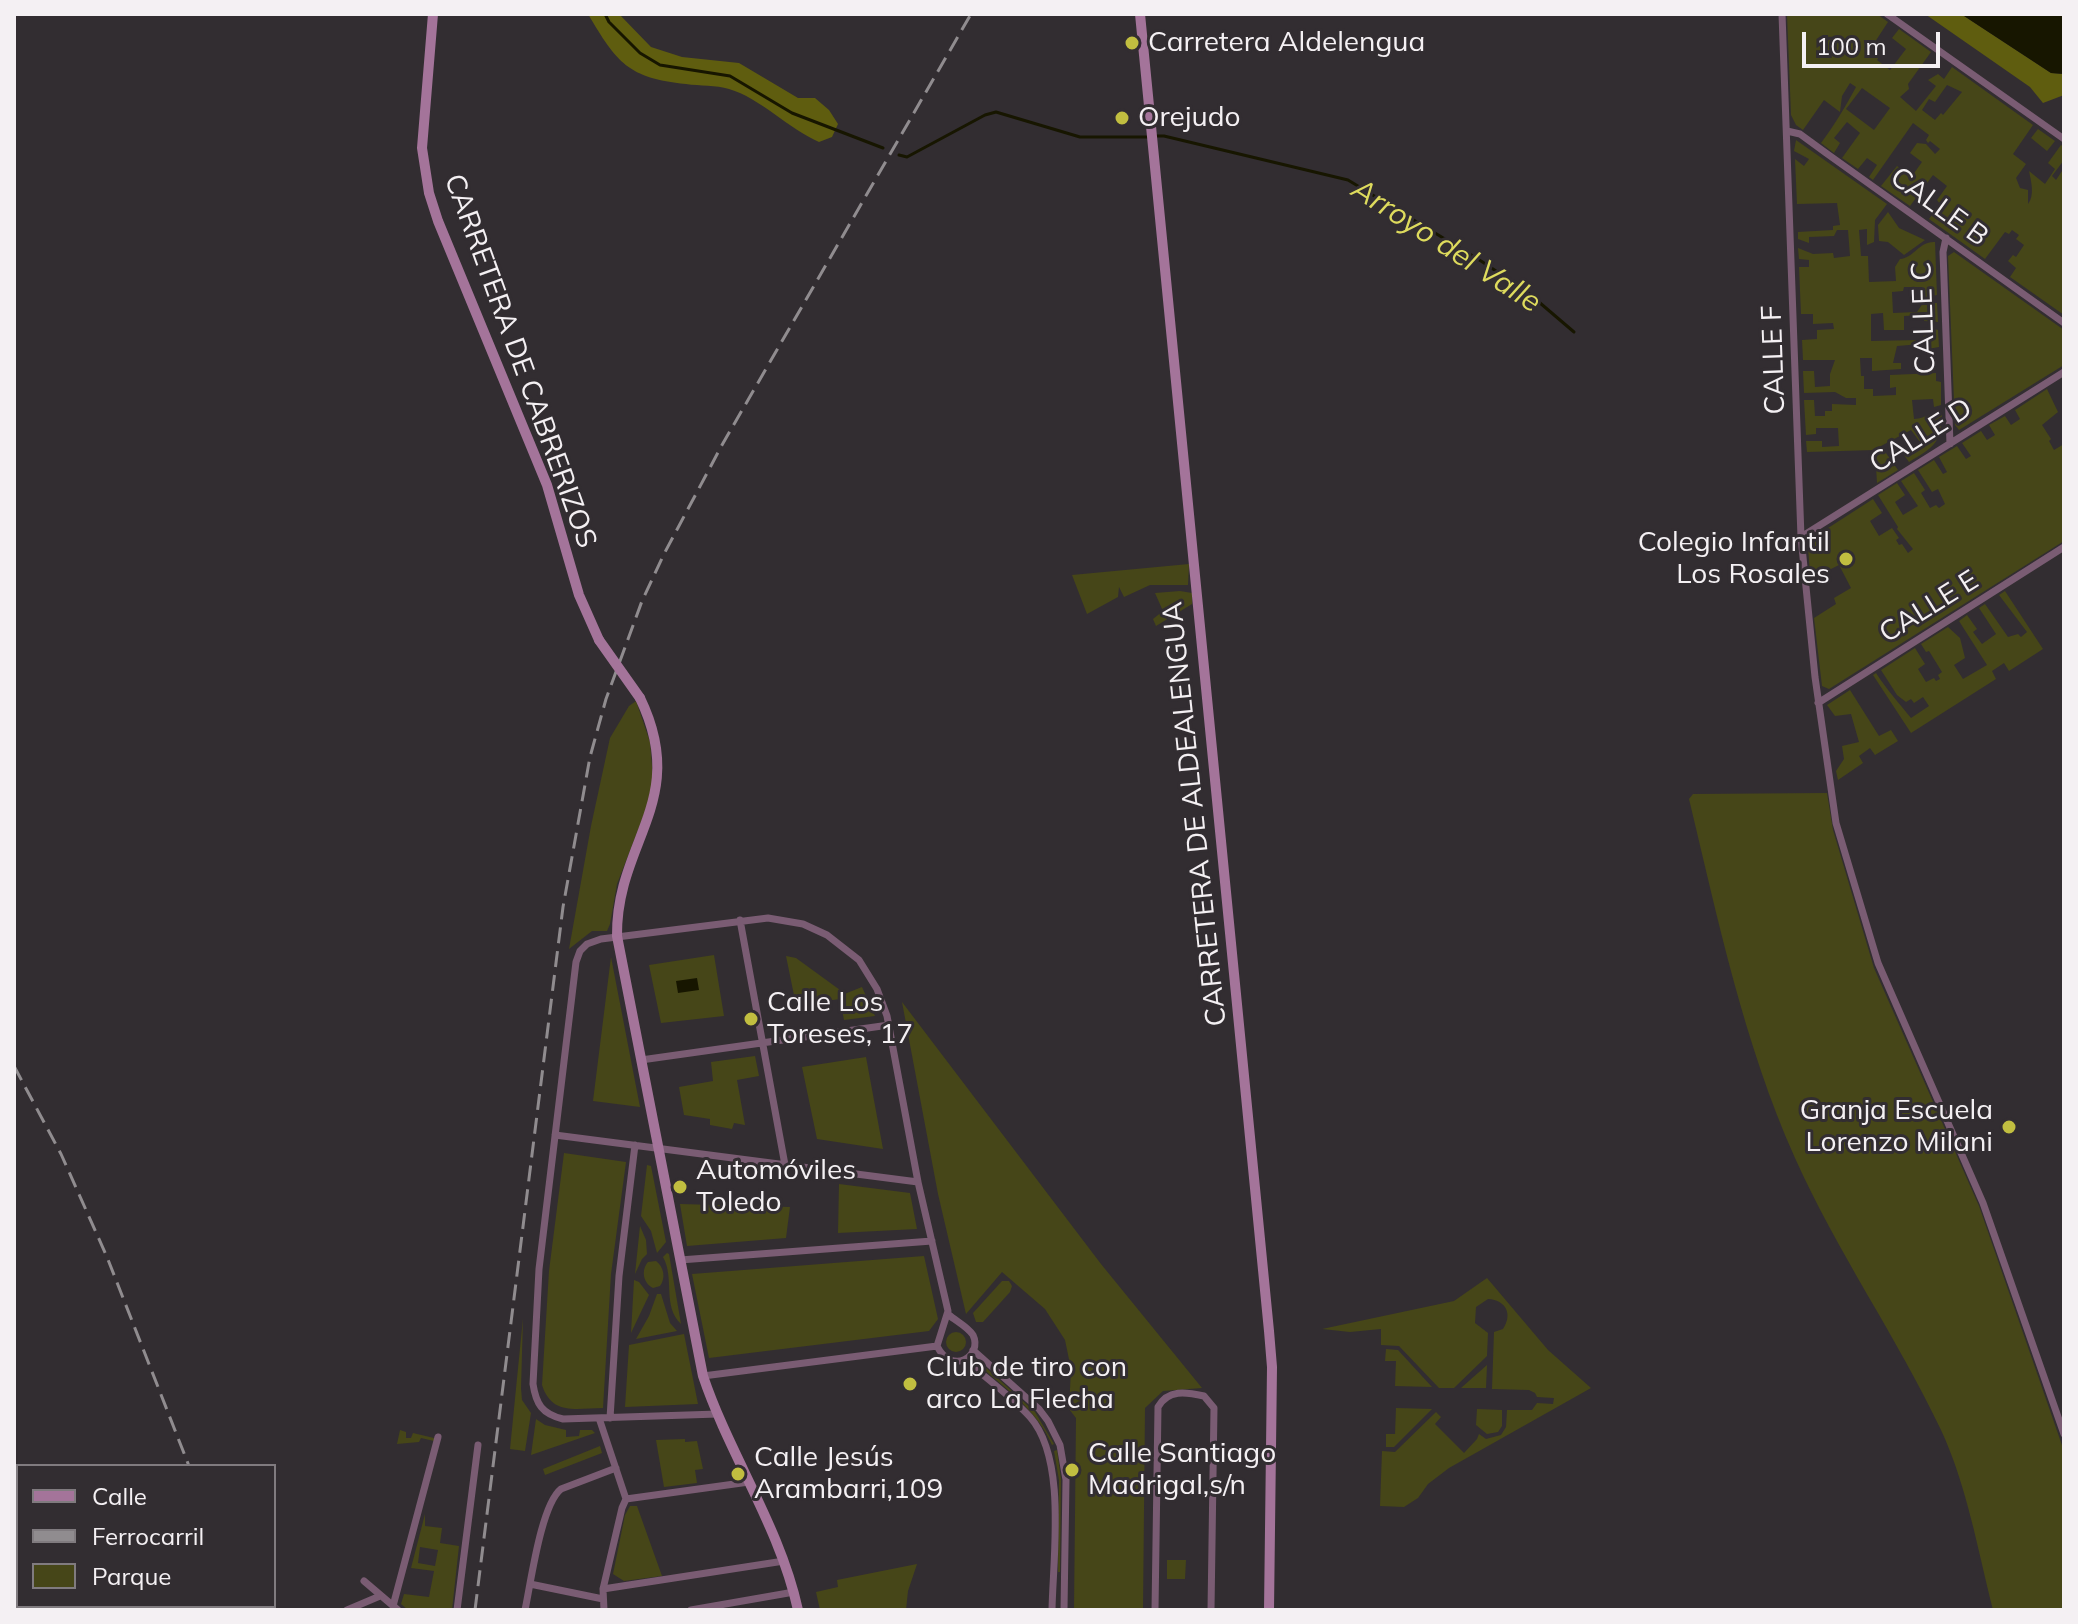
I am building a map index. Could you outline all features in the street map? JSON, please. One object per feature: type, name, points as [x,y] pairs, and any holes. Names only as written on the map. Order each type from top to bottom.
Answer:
[{"type":"street","name":"CARRETERA DE CABRERIZOS","points":[[433,14],[422,148],[429,193],[547,485],[579,595],[599,640],[640,698],[657,745],[658,778],[649,820],[621,888],[617,936],[703,1376],[784,1561],[798,1610]]},
{"type":"street","name":"CARRETERA DE ALDEALENGUA","points":[[1140,14],[1272,1367],[1269,1610]]},
{"type":"street","name":"CALLE F","points":[[1782,14],[1801,537],[1818,703],[1836,823],[1878,963],[1983,1203],[2064,1434]]},
{"type":"street","points":[[1887,14],[2064,139]]},
{"type":"street","name":"CALLE B","points":[[1787,131],[1800,134],[2064,323]]},
{"type":"street","name":"CALLE C","points":[[1946,238],[1943,262],[1950,444]]},
{"type":"street","name":"CALLE D","points":[[1801,537],[2064,372]]},
{"type":"street","name":"CALLE E","points":[[1818,703],[2064,547]]},
{"type":"street","points":[[718,1414],[563,1419],[552,1417],[541,1409],[533,1384],[537,1298],[576,962],[587,944],[617,936],[768,918],[803,924],[827,935],[852,954],[867,971],[880,996],[889,1025],[918,1182],[949,1315],[937,1346],[943,1356],[953,1362],[965,1360],[975,1344],[971,1332],[949,1315]]},
{"type":"street","points":[[740,920],[785,1165]]},
{"type":"street","points":[[641,1060],[889,1025]]},
{"type":"street","points":[[555,1135],[918,1182]]},
{"type":"street","points":[[610,1418],[619,1276],[635,1145]]},
{"type":"street","points":[[680,1260],[932,1241]]},
{"type":"street","points":[[942,1331],[951,1325],[961,1325]]},
{"type":"street","points":[[703,1376],[937,1346]]},
{"type":"street","points":[[973,1350],[1039,1409],[1060,1445],[1066,1480],[1064,1610]]},
{"type":"street","points":[[965,1360],[1029,1416],[1048,1449],[1054,1478],[1052,1610]]},
{"type":"street","points":[[1155,1610],[1158,1407],[1169,1395],[1185,1393],[1204,1396],[1214,1408],[1211,1610]]},
{"type":"street","points":[[599,1418],[626,1499],[603,1589],[604,1610]]},
{"type":"street","points":[[364,1581],[395,1608],[438,1437]]},
{"type":"street","points":[[457,1610],[478,1445]]},
{"type":"street","points":[[525,1610],[545,1515],[554,1495],[561,1489],[616,1468]]},
{"type":"street","points":[[626,1499],[749,1482]]},
{"type":"street","points":[[603,1589],[784,1561]]},
{"type":"street","points":[[607,1573],[625,1584]]},
{"type":"street","points":[[530,1584],[603,1599]]},
{"type":"street","points":[[691,1610],[794,1592]]},
{"type":"street","points":[[347,1610],[380,1596]]},
{"type":"green space","points":[[1787,14],[1877,14],[1888,22],[1871,48],[1880,55],[1877,60],[1890,70],[1906,49],[1892,38],[1899,29],[1931,52],[1908,84],[1909,89],[1900,97],[1916,111],[1936,86],[1928,80],[1938,74],[1944,79],[1952,67],[2033,125],[2013,154],[2026,164],[2016,178],[2020,188],[2028,190],[2028,204],[2032,192],[2029,171],[2045,184],[2055,169],[2048,163],[2061,145],[2064,147],[2064,160],[2052,176],[2056,180],[2064,168],[2064,315],[2010,277],[2016,268],[2008,261],[2013,255],[2016,257],[2024,245],[2016,239],[2019,235],[2012,230],[2009,234],[2005,232],[1985,259],[1929,219],[1940,204],[1937,200],[1947,186],[1933,175],[1910,206],[1881,186],[1897,166],[1912,176],[1922,162],[1910,153],[1917,143],[1926,144],[1935,154],[1940,149],[1930,141],[1928,143],[1929,135],[1913,123],[1873,180],[1869,177],[1877,165],[1867,158],[1858,169],[1842,158],[1860,133],[1847,122],[1834,138],[1840,143],[1834,153],[1821,143],[1856,87],[1850,83],[1842,96],[1840,112],[1824,100],[1803,130],[1791,115]],"holes":[[[1947,85],[1962,92],[1935,120],[1922,110],[1929,99],[1935,102]],[[1862,88],[1890,108],[1874,130],[1846,109]]]},
{"type":"green space","points":[[2038,129],[2055,141],[2047,151],[2031,138]]},
{"type":"green space","points":[[1796,140],[1887,204],[1875,220],[1874,242],[1867,245],[1867,229],[1859,230],[1861,256],[1868,256],[1869,282],[1896,281],[1895,267],[1900,259],[1929,242],[1935,242],[1937,295],[1922,298],[1922,287],[1904,287],[1903,291],[1892,292],[1893,313],[1917,312],[1923,303],[1937,303],[1938,322],[1924,321],[1923,315],[1904,316],[1904,330],[1884,330],[1883,313],[1871,314],[1871,341],[1920,340],[1931,328],[1938,330],[1939,347],[1928,349],[1921,344],[1897,346],[1893,363],[1901,363],[1901,369],[1872,371],[1872,358],[1860,358],[1864,389],[1873,389],[1873,396],[1896,395],[1896,387],[1890,388],[1890,375],[1936,373],[1936,381],[1941,382],[1941,405],[1934,407],[1933,399],[1912,400],[1914,419],[1942,412],[1940,431],[1930,448],[1909,462],[1904,455],[1920,442],[1911,430],[1881,446],[1898,470],[1877,483],[1875,450],[1807,452],[1806,441],[1822,441],[1822,447],[1839,446],[1838,428],[1816,428],[1816,434],[1806,435],[1804,400],[1814,400],[1815,416],[1825,416],[1825,411],[1832,411],[1832,404],[1856,405],[1856,398],[1846,398],[1835,392],[1804,393],[1803,371],[1814,371],[1815,387],[1830,386],[1835,360],[1803,360],[1802,340],[1817,339],[1817,330],[1834,329],[1833,323],[1813,324],[1813,314],[1801,314],[1799,267],[1809,267],[1809,260],[1799,259],[1798,248],[1813,254],[1833,253],[1834,258],[1850,256],[1848,230],[1837,230],[1834,236],[1809,237],[1809,243],[1798,239],[1798,232],[1833,230],[1833,226],[1840,225],[1837,203],[1797,204],[1795,159],[1804,166],[1809,159],[1794,151]]},
{"type":"green space","points":[[1888,212],[1899,228],[1925,240],[1904,255],[1888,242],[1879,241],[1878,225]]},
{"type":"green space","points":[[1954,252],[2064,330],[2064,365],[1959,430],[1955,425],[1948,256]]},
{"type":"green space","points":[[2047,389],[2058,412],[2042,425],[2054,450],[2064,444],[2064,541],[1829,689],[1822,686],[1814,618],[1836,604],[1834,598],[1851,588],[1839,565],[1817,576],[1810,573],[1808,548],[1811,539],[1873,499],[1882,513],[1870,521],[1879,536],[1892,528],[1899,538],[1896,540],[1899,545],[1902,544],[1908,553],[1913,549],[1897,529],[1878,495],[1897,483],[1905,495],[1895,502],[1903,515],[1918,506],[1901,481],[1914,473],[1925,490],[1921,493],[1930,508],[1936,505],[1939,508],[1945,504],[1938,489],[1932,492],[1918,470],[1934,460],[1943,474],[1947,472],[1939,457],[1957,446],[1966,459],[1971,456],[1962,443],[1981,431],[1987,440],[1995,435],[1989,425],[2005,416],[2011,425],[2020,419],[2015,410]]},
{"type":"green space","points":[[1189,564],[1188,585],[1150,585],[1124,597],[1119,587],[1118,597],[1087,614],[1072,575]]},
{"type":"green space","points":[[2005,591],[2043,649],[2009,671],[2004,663],[1992,671],[1996,679],[1911,733],[1873,675],[1876,673],[1911,718],[1929,706],[1923,697],[1914,703],[1911,699],[1906,702],[1897,695],[1881,670],[1915,648],[1925,664],[1918,669],[1926,682],[1940,679],[1938,675],[1942,672],[1921,644],[1948,627],[1960,638],[1965,658],[1954,665],[1963,679],[1987,665],[1959,621],[1967,615],[1977,629],[1973,632],[1982,644],[1996,634],[1979,608],[1985,604],[2008,637],[2018,634],[2021,637],[2027,632],[1999,595]]},
{"type":"green space","points":[[1155,593],[1192,593],[1192,604],[1156,626],[1153,619],[1163,611]]},
{"type":"green space","points":[[1850,690],[1879,736],[1891,730],[1898,741],[1875,755],[1870,748],[1859,756],[1863,763],[1838,780],[1836,771],[1844,759],[1842,746],[1859,742],[1851,714],[1835,716],[1827,705]]},
{"type":"green space","points":[[636,701],[650,742],[653,778],[650,799],[617,884],[607,931],[592,931],[569,949],[610,738],[629,706]]},
{"type":"green space","points":[[1827,793],[1833,830],[1874,968],[1979,1206],[2064,1451],[2064,1610],[1993,1610],[1971,1519],[1950,1451],[1924,1395],[1848,1261],[1795,1158],[1747,1026],[1689,799],[1693,794]]},
{"type":"green space","points":[[714,955],[724,1016],[661,1023],[649,965]]},
{"type":"green space","points":[[786,956],[796,958],[840,990],[842,995],[862,987],[875,1016],[844,1020],[840,999],[796,1005]]},
{"type":"green space","points":[[611,957],[640,1107],[593,1101]]},
{"type":"green space","points":[[902,1002],[1101,1264],[1202,1388],[1163,1391],[1145,1408],[1143,1610],[1074,1610],[1076,1418],[1069,1409],[1071,1369],[1065,1340],[1045,1309],[1002,1272],[966,1314],[938,1194]]},
{"type":"green space","points":[[755,1056],[759,1076],[737,1080],[745,1125],[734,1123],[732,1129],[710,1125],[710,1119],[684,1115],[679,1087],[713,1081],[711,1062]]},
{"type":"green space","points":[[866,1057],[883,1149],[817,1139],[802,1067]]},
{"type":"green space","points":[[564,1153],[626,1162],[611,1274],[603,1408],[559,1406],[546,1395],[542,1385],[549,1271]]},
{"type":"green space","points":[[647,1165],[651,1166],[666,1242],[657,1253],[651,1231],[641,1216]]},
{"type":"green space","points":[[839,1184],[910,1193],[917,1229],[838,1233]]},
{"type":"green space","points":[[680,1204],[790,1207],[786,1238],[687,1246]]},
{"type":"green space","points":[[640,1226],[646,1240],[647,1254],[635,1274]]},
{"type":"green space","points":[[667,1253],[681,1324],[675,1317],[670,1300],[663,1257]]},
{"type":"green space","points":[[924,1256],[938,1319],[929,1331],[709,1358],[692,1274]]},
{"type":"green space","points":[[656,1261],[661,1266],[663,1276],[660,1286],[653,1288],[645,1280],[644,1272],[648,1262]]},
{"type":"green space","points":[[1487,1278],[1548,1350],[1591,1388],[1449,1468],[1404,1507],[1380,1506],[1382,1451],[1395,1452],[1436,1412],[1441,1417],[1435,1424],[1464,1453],[1479,1434],[1486,1439],[1501,1435],[1506,1427],[1507,1410],[1532,1410],[1537,1403],[1553,1404],[1554,1398],[1537,1397],[1529,1390],[1492,1389],[1494,1332],[1503,1329],[1507,1318],[1506,1309],[1494,1300],[1488,1299],[1476,1307],[1475,1323],[1488,1333],[1487,1356],[1454,1388],[1439,1388],[1399,1346],[1381,1345],[1381,1329],[1350,1332],[1322,1329],[1454,1301]]},
{"type":"green space","points":[[634,1280],[649,1295],[631,1333]]},
{"type":"green space","points":[[1002,1281],[1009,1281],[1012,1286],[1010,1292],[983,1322],[976,1322],[973,1313]]},
{"type":"green space","points":[[657,1294],[661,1294],[670,1323],[677,1331],[636,1339],[649,1316]]},
{"type":"green space","points":[[523,1318],[522,1400],[531,1413],[525,1451],[510,1449]]},
{"type":"green space","points":[[956,1332],[963,1335],[966,1342],[963,1349],[956,1352],[949,1349],[946,1342],[949,1335]]},
{"type":"green space","points":[[684,1334],[698,1404],[625,1407],[629,1345]]},
{"type":"green space","points":[[1386,1349],[1398,1350],[1432,1387],[1395,1386],[1396,1361],[1385,1361]]},
{"type":"green space","points":[[982,1364],[1035,1412],[1054,1444],[1030,1411],[980,1366]]},
{"type":"green space","points":[[1487,1365],[1486,1388],[1461,1388]]},
{"type":"green space","points":[[1396,1408],[1432,1409],[1394,1447],[1386,1447],[1386,1434],[1395,1434]]},
{"type":"green space","points":[[1477,1409],[1502,1410],[1502,1426],[1498,1432],[1487,1434],[1476,1425]]},
{"type":"green space","points":[[536,1419],[545,1425],[566,1430],[566,1437],[579,1436],[580,1430],[595,1433],[531,1455]]},
{"type":"green space","points":[[400,1430],[406,1432],[406,1438],[411,1438],[413,1433],[434,1438],[434,1441],[421,1438],[419,1442],[397,1444]]},
{"type":"green space","points":[[685,1439],[685,1442],[697,1441],[703,1469],[695,1470],[697,1483],[664,1487],[656,1440]]},
{"type":"green space","points":[[600,1446],[602,1453],[545,1475],[543,1469]]},
{"type":"green space","points":[[1057,1450],[1061,1479],[1060,1572],[1059,1480],[1054,1451]]},
{"type":"green space","points":[[630,1506],[637,1506],[662,1576],[624,1581],[613,1574],[625,1515]]},
{"type":"green space","points":[[425,1514],[425,1526],[442,1528],[440,1543],[459,1546],[452,1610],[408,1610],[401,1604],[404,1594],[429,1597],[434,1571],[411,1568]],"holes":[[[420,1547],[438,1550],[435,1566],[418,1563]]]},
{"type":"green space","points":[[1167,1560],[1186,1560],[1185,1579],[1167,1579]]},
{"type":"green space","points":[[917,1564],[908,1591],[906,1610],[820,1610],[816,1592],[838,1587],[837,1580]]},
{"type":"shaded area","points":[[588,14],[619,14],[651,47],[682,57],[739,63],[798,98],[815,98],[829,110],[838,124],[832,137],[819,142],[752,99],[729,89],[666,81],[637,72],[616,56]]},
{"type":"shaded area","points":[[1925,14],[1961,14],[2051,73],[2064,74],[2064,95],[2043,103],[2030,87]]},
{"type":"shaded area","points":[[1961,14],[2064,14],[2064,74],[2051,73]]},
{"type":"shaded area","points":[[697,978],[699,990],[678,993],[676,981]]},
{"type":"waterway","name":"Arroyo del Valle","points":[[605,14],[640,53],[660,65],[730,76],[792,113],[883,148]]},
{"type":"waterway","name":"Arroyo del Valle","points":[[899,155],[907,157],[996,112],[1080,137],[1148,137]]},
{"type":"waterway","name":"Arroyo del Valle","points":[[1156,136],[1348,180],[1526,291],[1574,332]]},
{"type":"railway","points":[[475,1610],[563,907],[590,757],[606,699],[642,601],[722,445],[971,14]]},
{"type":"railway","points":[[14,1066],[61,1154],[107,1257],[188,1464]]},
{"type":"place","name":"Carretera Aldelengua","points":[[1132,43]]},
{"type":"place","name":"Orejudo","points":[[1122,118]]},
{"type":"place","name":"Colegio Infantil Los Rosales","points":[[1846,559]]},
{"type":"place","name":"Calle Los Toreses, 17","points":[[751,1019]]},
{"type":"place","name":"Granja Escuela Lorenzo Milani","points":[[2009,1127]]},
{"type":"place","name":"Automóviles Toledo","points":[[680,1187]]},
{"type":"place","name":"Club de tiro con arco La Flecha","points":[[910,1384]]},
{"type":"place","name":"Calle Santiago Madrigal,s/n","points":[[1072,1470]]},
{"type":"place","name":"Calle Jesús Arambarri,109","points":[[738,1474]]}]
